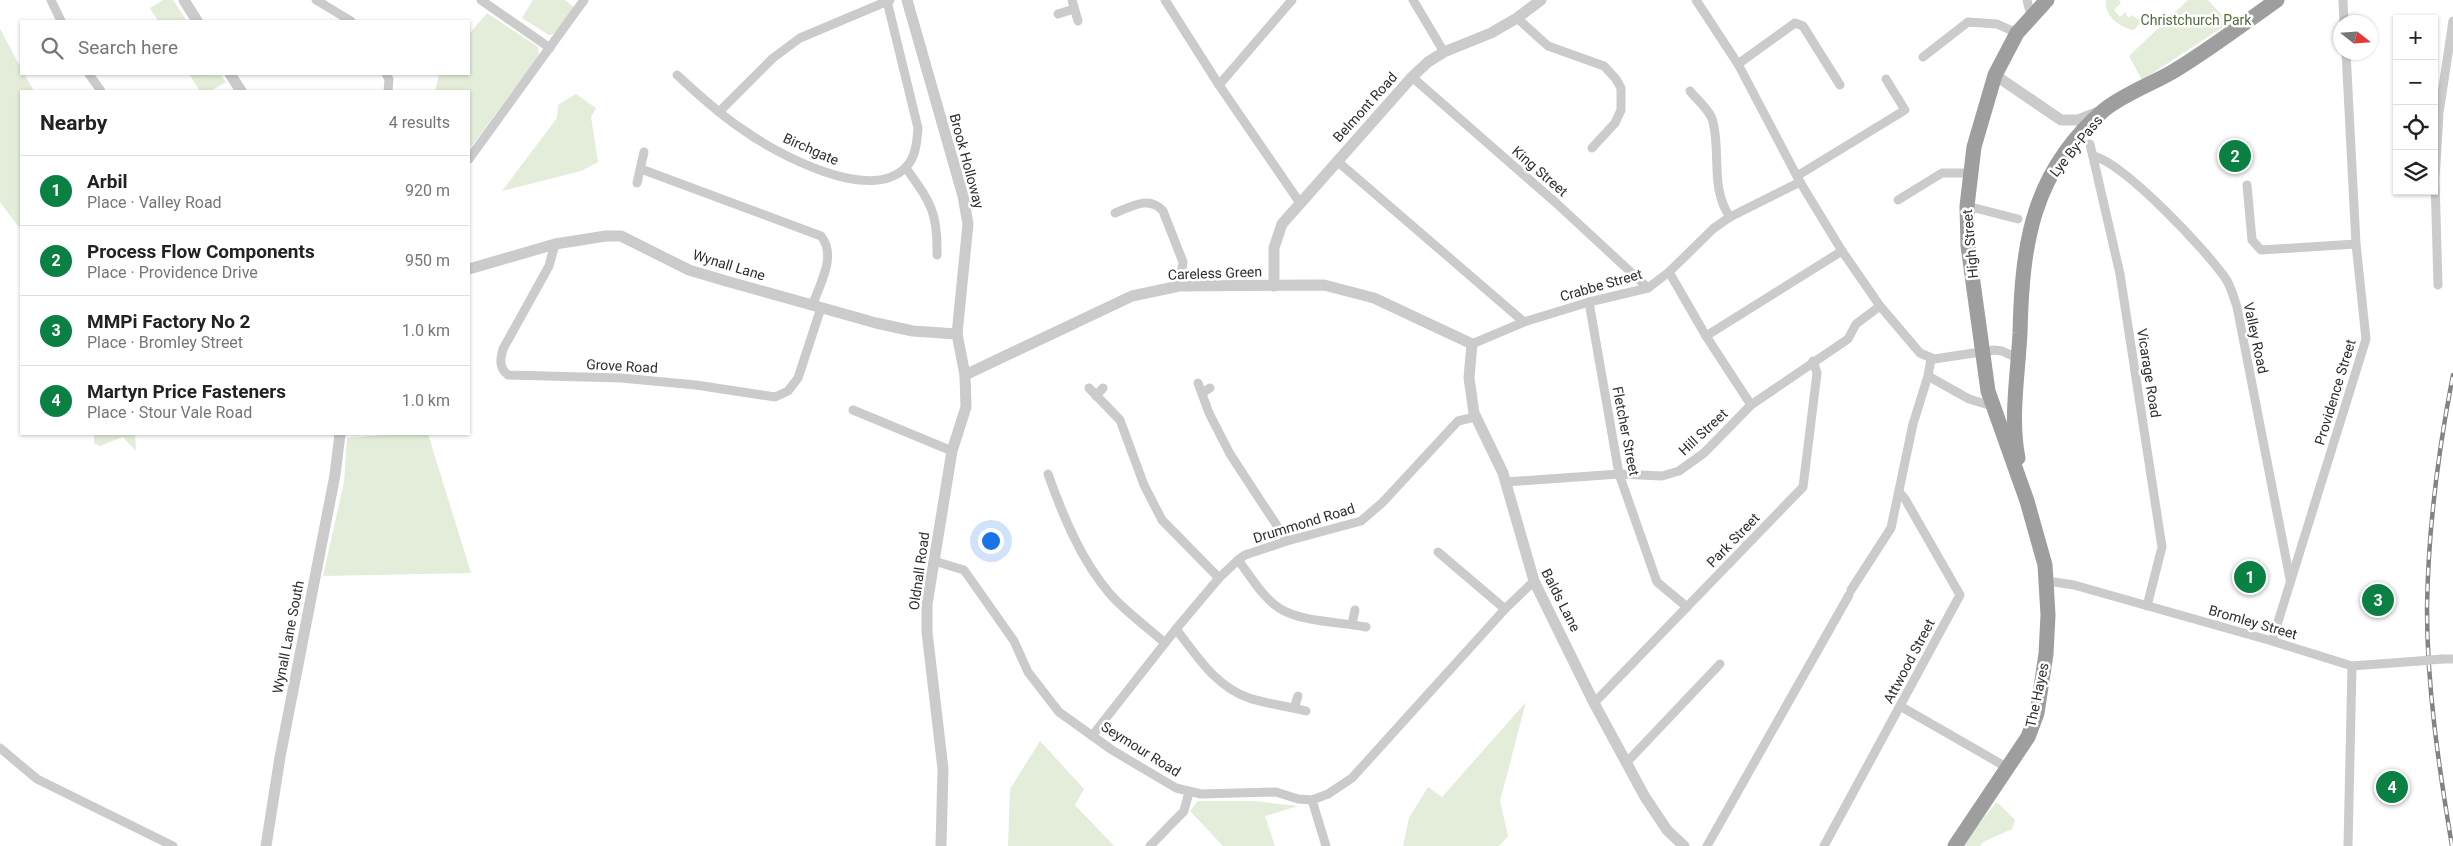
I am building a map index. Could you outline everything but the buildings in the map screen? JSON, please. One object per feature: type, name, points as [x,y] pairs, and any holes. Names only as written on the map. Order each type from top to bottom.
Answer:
[{"type":"highway","name":"High Street","points":[[2027,501],[1992,406],[1982,352],[1968,246],[1967,206],[1970,172],[1981,119],[1995,75],[2017,33],[2047,0]]},
{"type":"highway","name":"Lye By-Pass","points":[[2027,501],[2015,444],[2016,412],[2021,291],[2025,253],[2037,204],[2057,166],[2088,126],[2106,109],[2196,58],[2277,0]]},
{"type":"highway","points":[[1992,406],[2016,412]]},
{"type":"highway","name":"The Hayes","points":[[1955,846],[2028,737],[2038,706],[2047,634],[2047,581],[2042,549],[2027,501]]},
{"type":"street","points":[[51,0],[61,20]]},
{"type":"street","points":[[184,0],[196,20]]},
{"type":"street","points":[[316,0],[349,20]]},
{"type":"street","points":[[481,0],[550,48]]},
{"type":"street","points":[[470,158],[584,0]]},
{"type":"street","points":[[719,112],[773,58],[800,38],[888,0],[918,128],[913,157],[906,168],[931,203],[937,229],[937,254]]},
{"type":"street","name":"Brook Holloway","points":[[907,0],[963,196],[968,224],[956,334]]},
{"type":"street","points":[[1165,0],[1219,85],[1300,203]]},
{"type":"street","points":[[1219,85],[1292,0]]},
{"type":"street","points":[[1413,0],[1444,52]]},
{"type":"street","name":"Belmont Road","points":[[1274,286],[1275,241],[1282,224],[1412,77],[1428,62],[1444,52],[1492,33],[1517,18],[1541,0]]},
{"type":"street","points":[[1696,0],[1738,64],[1798,179],[1842,251],[1880,306],[1920,353],[1931,359],[2002,351],[2019,359]]},
{"type":"street","points":[[2027,0],[2031,16]]},
{"type":"street","points":[[2344,1],[2344,15]]},
{"type":"street","points":[[1058,14],[1073,4],[1078,21]]},
{"type":"street","points":[[1517,18],[1548,46],[1604,66],[1616,79],[1621,88],[1621,110],[1615,123],[1592,148]]},
{"type":"street","points":[[2438,285],[2435,179],[2439,113],[2453,21]]},
{"type":"street","points":[[1923,57],[1968,22],[1997,24],[2017,33]]},
{"type":"street","points":[[1738,64],[1796,23],[1804,26],[1840,85]]},
{"type":"street","name":"Providence Street","points":[[2272,641],[2366,339],[2356,244],[2346,60]]},
{"type":"street","points":[[90,75],[100,90]]},
{"type":"street","points":[[231,75],[240,90]]},
{"type":"street","points":[[387,75],[389,79],[388,90]]},
{"type":"street","name":"Birchgate","points":[[677,75],[742,130],[790,157],[832,175],[869,181],[893,175],[906,168]]},
{"type":"street","points":[[1995,75],[2061,120],[2078,120],[2106,109]]},
{"type":"street","name":"King Street","points":[[1412,77],[1555,202],[1648,288]]},
{"type":"street","name":"Crabbe Street","points":[[1472,344],[1524,322],[1589,302],[1648,288],[1670,272],[1692,248],[1730,217],[1798,179],[1905,110],[1886,79]]},
{"type":"street","points":[[1690,91],[1713,120],[1719,193],[1722,206],[1730,217]]},
{"type":"street","name":"Vicarage Road","points":[[2090,144],[2120,274],[2162,547],[2147,606]]},
{"type":"street","points":[[638,183],[644,152]]},
{"type":"street","name":"Valley Road","points":[[2094,156],[2105,159],[2130,178],[2206,252],[2227,281],[2237,307],[2290,582]]},
{"type":"street","points":[[1337,161],[1524,322]]},
{"type":"street","points":[[641,169],[821,236],[827,244],[828,259],[817,306]]},
{"type":"street","points":[[1898,200],[1942,173],[1970,172]]},
{"type":"street","points":[[2247,185],[2252,240],[2261,250],[2356,244]]},
{"type":"street","points":[[1115,213],[1146,202],[1159,207],[1163,212],[1183,262],[1179,286]]},
{"type":"street","points":[[1967,206],[2018,219]]},
{"type":"street","name":"Wynall Lane","points":[[470,269],[555,244],[606,236],[621,236],[689,270],[913,331],[956,334]]},
{"type":"street","name":"Grove Road","points":[[555,244],[549,266],[503,349],[500,360],[504,372],[508,375],[620,378],[696,385],[775,397],[788,391],[798,378],[817,306]]},
{"type":"street","points":[[1706,336],[1842,251]]},
{"type":"street","points":[[1670,272],[1706,336],[1751,405]]},
{"type":"street","name":"Careless Green","points":[[965,375],[1132,296],[1179,286],[1324,286],[1374,298],[1472,344]]},
{"type":"street","name":"Fletcher Street","points":[[1589,302],[1619,474],[1658,582],[1687,607]]},
{"type":"street","name":"Hill Street","points":[[1505,482],[1619,474],[1662,476],[1679,471],[1704,453],[1751,405],[1813,361],[1848,339],[1856,324],[1880,306]]},
{"type":"street","name":"Oldnall Road","points":[[941,846],[943,769],[927,632],[928,604],[952,452],[966,407],[965,375],[956,334]]},
{"type":"street","name":"Balds Lane","points":[[1472,344],[1469,378],[1475,417],[1503,473],[1534,581],[1594,703],[1645,797],[1667,830],[1684,846]]},
{"type":"street","points":[[1707,846],[1850,592],[1888,534],[1913,424],[1928,376],[1931,359]]},
{"type":"street","name":"Park Street","points":[[1594,703],[1804,487],[1817,373],[1813,361]]},
{"type":"street","points":[[1928,376],[1968,399],[1992,406]]},
{"type":"street","points":[[1198,383],[1230,454],[1287,541]]},
{"type":"street","points":[[1089,388],[1120,420],[1144,485],[1162,520],[1219,578]]},
{"type":"street","points":[[1096,396],[1103,388]]},
{"type":"street","points":[[1202,393],[1210,388]]},
{"type":"street","points":[[858,414],[952,452]]},
{"type":"street","name":"Drummond Road","points":[[1092,736],[1176,629],[1219,578],[1238,560],[1245,555],[1287,541],[1361,521],[1383,502],[1458,421],[1475,417]]},
{"type":"street","name":"Wynall Lane South","points":[[266,846],[280,757],[335,475],[340,435]]},
{"type":"street","points":[[1048,474],[1047,486],[1089,565],[1111,595],[1165,644]]},
{"type":"street","name":"Attwood Street","points":[[1824,846],[1960,595],[1905,498],[1898,492]]},
{"type":"street","points":[[1438,552],[1505,609]]},
{"type":"street","points":[[1238,560],[1278,607],[1286,612],[1324,621],[1366,627]]},
{"type":"street","name":"Seymour Road","points":[[934,561],[964,570],[1014,641],[1028,672],[1059,712],[1092,736],[1176,788],[1200,794],[1276,792],[1312,800]]},
{"type":"street","points":[[1326,846],[1312,800],[1334,791],[1352,778],[1505,609],[1534,581]]},
{"type":"street","name":"Bromley Street","points":[[2047,581],[2074,585],[2272,641],[2352,666],[2453,659]]},
{"type":"street","points":[[1352,624],[1355,610]]},
{"type":"street","points":[[1176,629],[1206,668],[1223,684],[1246,697],[1306,711]]},
{"type":"street","points":[[1626,763],[1720,664]]},
{"type":"street","points":[[2348,846],[2352,666]]},
{"type":"street","points":[[1294,708],[1298,696]]},
{"type":"street","points":[[1900,706],[2008,768]]},
{"type":"street","points":[[0,748],[37,779],[173,846]]},
{"type":"street","points":[[1150,846],[1184,811],[1190,792]]},
{"type":"green space","points":[[163,0],[173,0],[186,20],[157,20],[150,8]]},
{"type":"green space","points":[[533,0],[565,0],[574,7],[554,34],[549,35],[522,18]]},
{"type":"green space","points":[[2106,0],[2119,0],[2121,3],[2114,10],[2120,17],[2125,12],[2129,18],[2132,15],[2137,19],[2145,12],[2148,14],[2134,30],[2128,29],[2118,24],[2110,16],[2107,11]]},
{"type":"green space","name":"Christchurch Park","points":[[2188,0],[2208,0],[2229,23],[2142,80],[2129,56]]},
{"type":"green space","points":[[487,13],[538,47],[539,55],[470,149],[470,90],[435,90],[439,75],[470,75],[470,33]]},
{"type":"green space","points":[[0,29],[20,66],[20,75],[25,75],[33,90],[20,90],[20,229],[0,202]]},
{"type":"green space","points":[[190,75],[221,75],[226,82],[213,90],[199,90]]},
{"type":"green space","points":[[576,94],[596,108],[591,117],[598,162],[581,171],[502,191],[557,118],[558,105]]},
{"type":"green space","points":[[94,435],[135,435],[136,451],[123,437],[100,446],[94,443]]},
{"type":"green space","points":[[428,435],[471,573],[323,576],[344,482],[347,438]]},
{"type":"green space","points":[[1526,702],[1500,801],[1508,836],[1499,846],[1403,846],[1409,818],[1428,787],[1442,797]]},
{"type":"green space","points":[[1040,741],[1084,789],[1075,805],[1114,846],[1008,846],[1010,789]]},
{"type":"green space","points":[[1198,801],[1253,801],[1298,806],[1265,816],[1275,846],[1223,846],[1190,811]]},
{"type":"green space","points":[[1997,802],[2015,820],[2012,829],[1983,842],[1980,846],[1964,846],[1976,827]]},
{"type":"railway","points":[[2452,846],[2431,698],[2427,609],[2429,550],[2435,491],[2453,375]]},
{"type":"place","name":"Process Flow Components","points":[[2235,156]]},
{"type":"place","name":"Arbil","points":[[2250,577]]},
{"type":"place","name":"MMPi Factory No 2","points":[[2378,600]]},
{"type":"place","name":"Martyn Price Fasteners","points":[[2392,787]]}]
